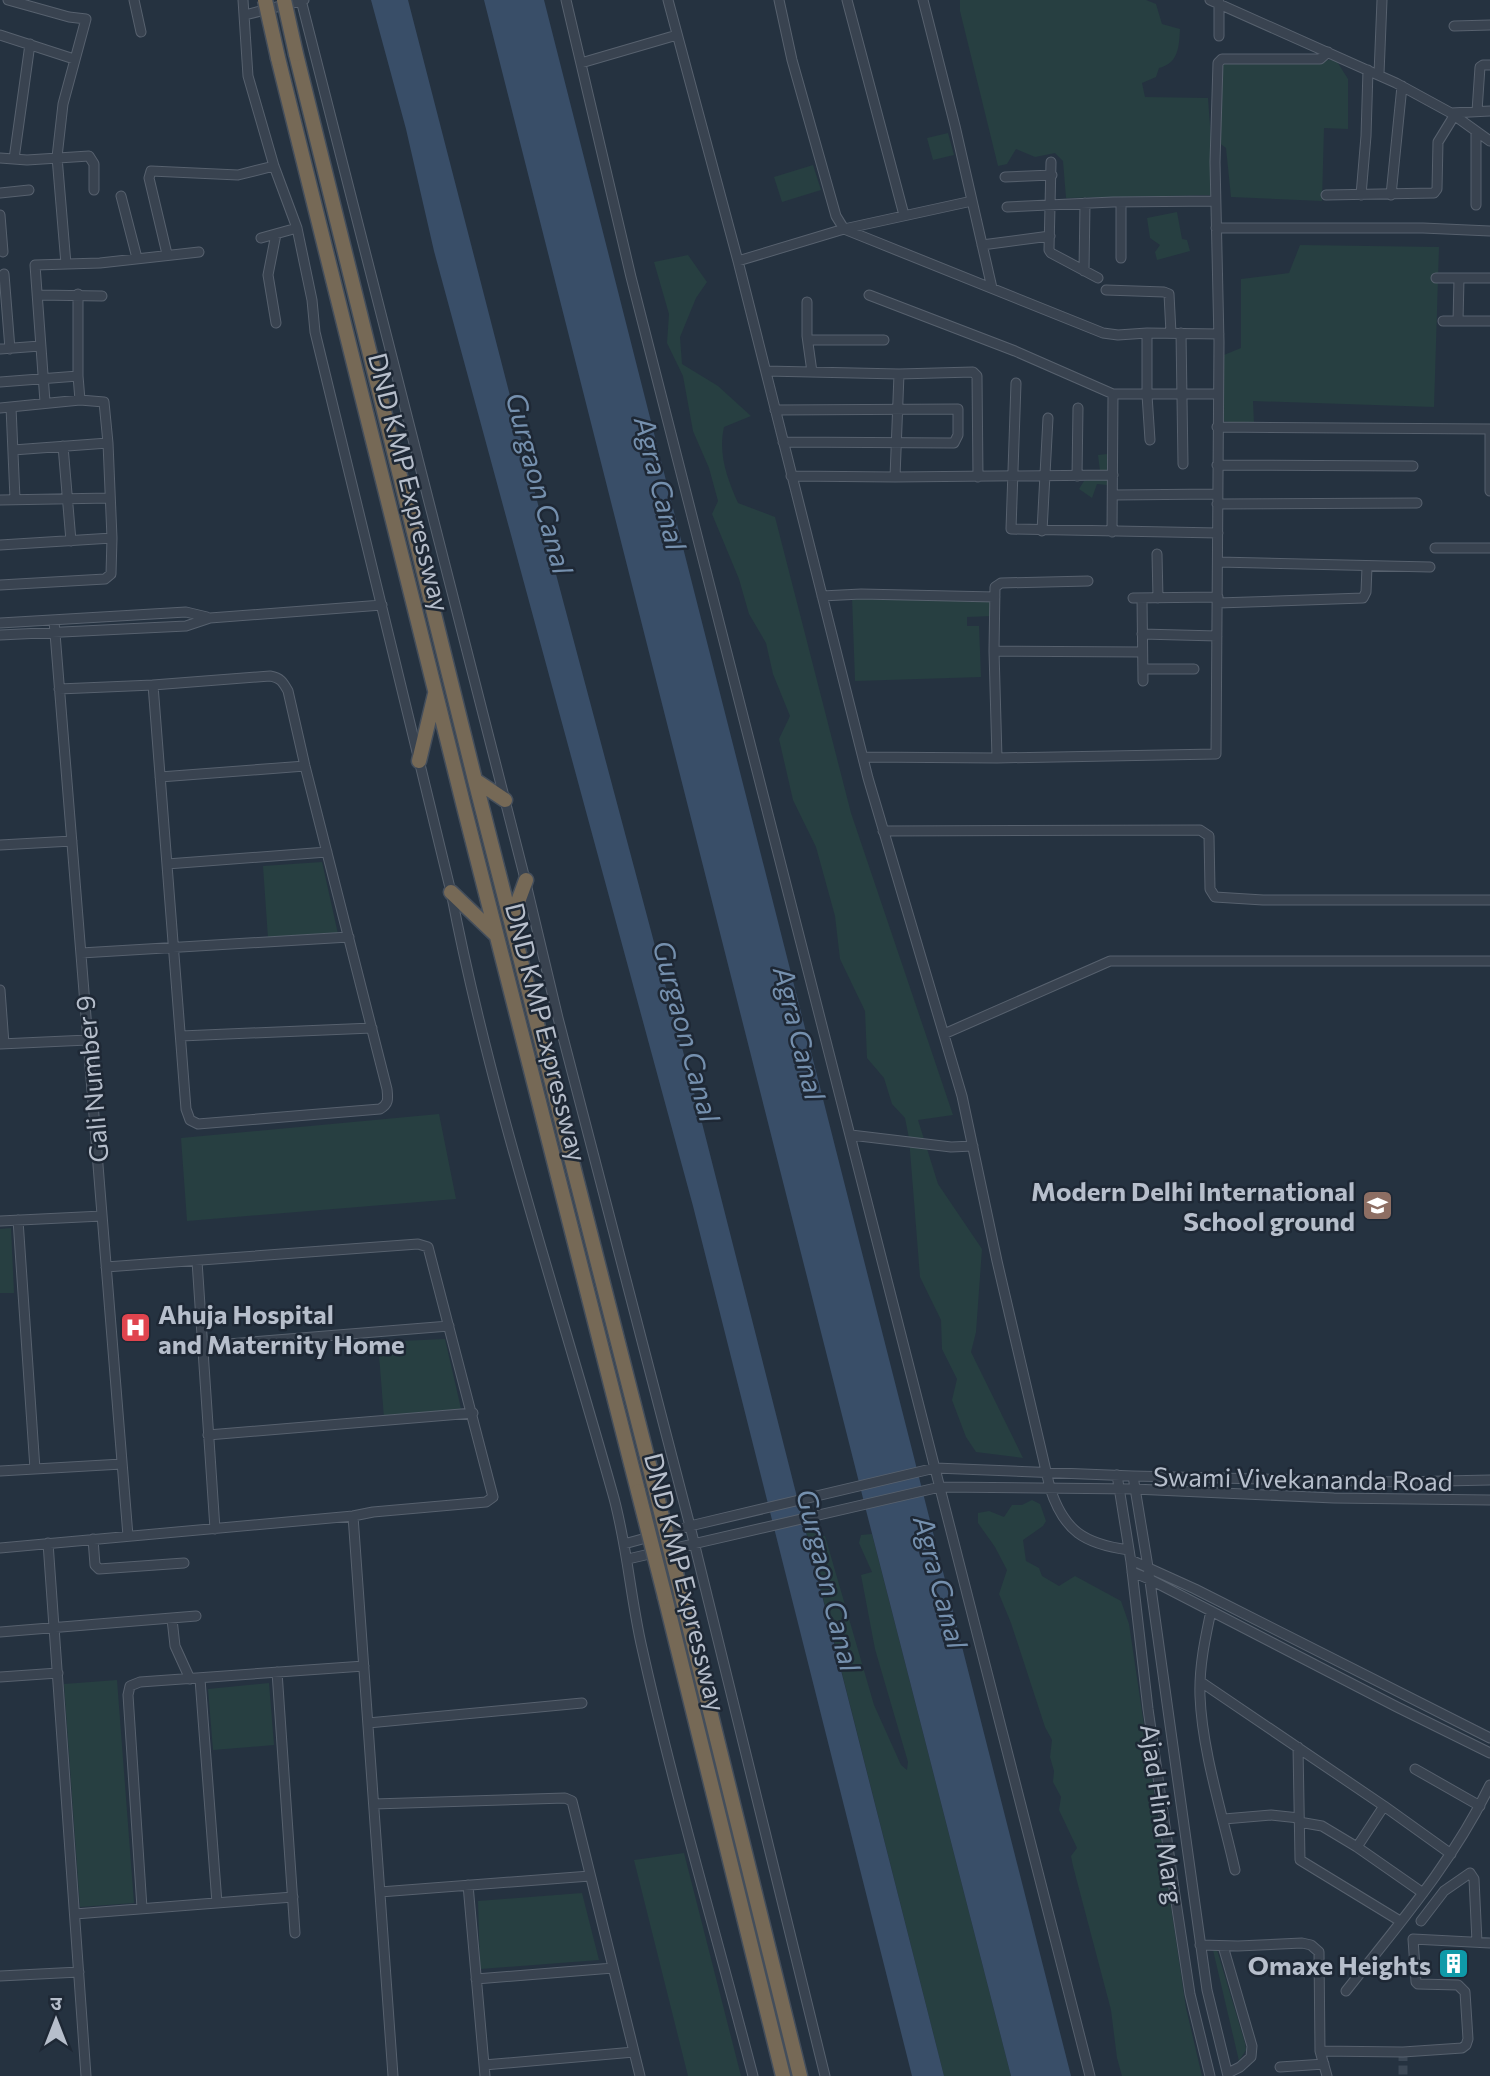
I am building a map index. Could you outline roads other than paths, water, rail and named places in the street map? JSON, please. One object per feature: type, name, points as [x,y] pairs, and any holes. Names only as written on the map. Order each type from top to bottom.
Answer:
[{"type":"highway","name":"DND KMP Expressway","points":[[265,0],[783,2076]]},
{"type":"highway","name":"DND KMP Expressway","points":[[284,0],[475,780],[512,918],[800,2076]]},
{"type":"highway","points":[[419,761],[436,690]]},
{"type":"highway","points":[[475,780],[505,800]]},
{"type":"highway","points":[[512,918],[526,880]]},
{"type":"highway","points":[[451,892],[497,936]]},
{"type":"street","points":[[8,0],[86,19],[87,23],[74,59],[63,104],[57,157],[66,264]]},
{"type":"street","points":[[134,0],[141,32]]},
{"type":"street","points":[[243,0],[248,76],[274,166],[297,228],[316,332],[451,892],[468,983],[540,1249],[614,1495],[628,1559],[644,1658],[753,2076]]},
{"type":"street","points":[[245,15],[302,0],[526,880],[558,1018],[690,1526],[825,2076]]},
{"type":"street","points":[[566,0],[631,277],[1090,2076]]},
{"type":"street","points":[[668,0],[738,261],[863,757],[962,1096],[996,1261],[1050,1488],[1056,1507],[1069,1527],[1099,1543],[1129,1549]]},
{"type":"street","points":[[779,0],[792,60],[836,216],[844,229],[1110,335],[1219,334]]},
{"type":"street","points":[[847,0],[904,215]]},
{"type":"street","points":[[923,0],[992,288]]},
{"type":"street","points":[[1379,74],[1382,0]]},
{"type":"street","points":[[1219,36],[1216,2],[1379,74],[1452,114],[1490,141]]},
{"type":"street","points":[[1454,26],[1490,25]]},
{"type":"street","points":[[0,35],[74,59]]},
{"type":"street","points":[[581,63],[677,35]]},
{"type":"street","points":[[14,159],[30,44]]},
{"type":"street","points":[[863,757],[997,758],[1216,754],[1219,334],[1215,201],[1220,61],[1320,59],[1328,52]]},
{"type":"street","points":[[1477,111],[1480,67],[1490,65]]},
{"type":"street","points":[[1361,195],[1368,70]]},
{"type":"street","points":[[1391,195],[1402,86]]},
{"type":"street","points":[[1452,114],[1490,111]]},
{"type":"street","points":[[1326,195],[1434,193],[1437,190],[1438,142],[1452,114]]},
{"type":"street","points":[[1476,132],[1476,205]]},
{"type":"street","points":[[0,158],[27,160],[85,155],[91,158],[94,164],[94,190]]},
{"type":"street","points":[[1051,162],[1049,250],[1098,278]]},
{"type":"street","points":[[167,254],[149,178],[151,171],[238,174],[274,166]]},
{"type":"street","points":[[1005,177],[1052,175]]},
{"type":"street","points":[[0,193],[29,190]]},
{"type":"street","points":[[121,196],[137,258]]},
{"type":"street","points":[[738,261],[844,229],[972,201]]},
{"type":"street","points":[[1007,207],[1215,201]]},
{"type":"street","points":[[1121,202],[1121,258]]},
{"type":"street","points":[[1084,271],[1085,203]]},
{"type":"street","points":[[0,215],[3,252]]},
{"type":"street","points":[[261,238],[297,228]]},
{"type":"street","points":[[1216,228],[1423,228],[1490,232]]},
{"type":"street","points":[[276,234],[268,275],[276,323]]},
{"type":"street","points":[[982,245],[1050,236]]},
{"type":"street","points":[[46,402],[34,265],[100,263],[199,251]]},
{"type":"street","points":[[4,274],[5,349],[40,346]]},
{"type":"street","points":[[1436,278],[1490,278]]},
{"type":"street","points":[[1458,321],[1459,279]]},
{"type":"street","points":[[1106,290],[1169,294],[1182,395],[1183,464]]},
{"type":"street","points":[[78,294],[80,400]]},
{"type":"street","points":[[37,295],[103,296]]},
{"type":"street","points":[[869,295],[1015,351],[1113,394],[1218,394]]},
{"type":"street","points":[[807,302],[812,372]]},
{"type":"street","points":[[1443,321],[1490,321]]},
{"type":"street","points":[[1147,333],[1150,440]]},
{"type":"street","points":[[808,340],[884,340]]},
{"type":"street","points":[[766,371],[976,374],[978,477]]},
{"type":"street","points":[[895,477],[899,374]]},
{"type":"street","points":[[0,382],[78,376]]},
{"type":"street","points":[[1016,383],[1011,530],[1218,533]]},
{"type":"street","points":[[1112,532],[1113,394]]},
{"type":"street","points":[[0,408],[80,400],[104,402],[112,538],[111,573],[105,579],[0,585]]},
{"type":"street","points":[[10,407],[15,499]]},
{"type":"street","points":[[1077,476],[1078,408]]},
{"type":"street","points":[[775,410],[958,409],[956,442],[783,442]]},
{"type":"street","points":[[1042,531],[1047,477],[1048,418]]},
{"type":"street","points":[[1217,428],[1490,429],[1490,491]]},
{"type":"street","points":[[13,450],[108,443]]},
{"type":"street","points":[[63,446],[71,541]]},
{"type":"street","points":[[1217,465],[1413,466]]},
{"type":"street","points":[[791,475],[1113,475]]},
{"type":"street","points":[[1113,495],[1417,503]]},
{"type":"street","points":[[0,500],[110,498]]},
{"type":"street","points":[[0,545],[112,538]]},
{"type":"street","points":[[1435,548],[1490,548]]},
{"type":"street","points":[[1157,554],[1158,598]]},
{"type":"street","points":[[1218,562],[1430,567]]},
{"type":"street","points":[[1143,681],[1138,598],[1363,598],[1367,567]]},
{"type":"street","points":[[997,758],[995,587],[1001,583],[1088,581]]},
{"type":"street","points":[[822,596],[898,594],[995,597]]},
{"type":"street","points":[[0,635],[54,626],[186,612],[210,618],[382,605]]},
{"type":"street","points":[[0,623],[54,626]]},
{"type":"street","name":"Gali Number 9","points":[[54,626],[128,1536]]},
{"type":"street","points":[[1142,634],[1217,636]]},
{"type":"street","points":[[994,650],[1142,652]]},
{"type":"street","points":[[1143,669],[1194,669]]},
{"type":"street","points":[[59,688],[153,685],[270,676],[279,678],[288,691],[387,1089],[388,1100],[380,1110],[198,1124],[187,1115],[153,685]]},
{"type":"street","points":[[160,777],[305,766]]},
{"type":"street","points":[[883,831],[1200,831],[1209,836],[1210,889],[1215,897],[1263,900],[1490,900]]},
{"type":"street","points":[[0,845],[72,841]]},
{"type":"street","points":[[167,864],[327,852]]},
{"type":"street","points":[[81,953],[349,937]]},
{"type":"street","points":[[944,1034],[1110,961],[1490,961]]},
{"type":"street","points":[[0,990],[2,1044],[88,1040]]},
{"type":"street","points":[[181,1036],[372,1028]]},
{"type":"street","points":[[851,1135],[951,1147],[973,1146]]},
{"type":"street","points":[[0,1221],[102,1216]]},
{"type":"street","points":[[18,1220],[35,1469]]},
{"type":"street","points":[[0,1548],[353,1516],[492,1500],[493,1494],[473,1413],[430,1250],[424,1244],[106,1266]]},
{"type":"street","points":[[197,1261],[215,1529]]},
{"type":"street","points":[[202,1346],[449,1326]]},
{"type":"street","points":[[208,1435],[473,1413]]},
{"type":"street","points":[[0,1471],[122,1464]]},
{"type":"street","name":"Swami Vivekananda Road","points":[[624,1544],[935,1468],[1398,1482],[1490,1480]]},
{"type":"street","name":"Ajad Hind Marg","points":[[1117,1475],[1131,1560],[1148,1709],[1175,1902],[1190,1994],[1210,2076]]},
{"type":"street","points":[[1133,1476],[1207,1990],[1228,2075],[1251,2057],[1252,2046],[1223,1946]]},
{"type":"street","points":[[628,1559],[940,1487],[1134,1489],[1490,1500]]},
{"type":"street","points":[[353,1516],[393,2076]]},
{"type":"street","points":[[93,1539],[96,1565],[99,1569],[184,1563]]},
{"type":"street","points":[[48,1544],[86,2076]]},
{"type":"street","points":[[1131,1560],[1490,1738]]},
{"type":"street","points":[[1132,1572],[1490,1753]]},
{"type":"street","points":[[1211,1611],[1204,1647],[1200,1697],[1206,1743],[1235,1870]]},
{"type":"street","points":[[0,1632],[196,1616]]},
{"type":"street","points":[[172,1619],[175,1646],[195,1679],[217,1903]]},
{"type":"street","points":[[142,1908],[130,1686],[139,1682],[364,1667]]},
{"type":"street","points":[[277,1672],[295,1933]]},
{"type":"street","points":[[0,1677],[58,1673]]},
{"type":"street","points":[[1201,1682],[1451,1854]]},
{"type":"street","points":[[368,1723],[582,1703]]},
{"type":"street","points":[[1297,1747],[1300,1860],[1400,1922]]},
{"type":"street","points":[[1415,1769],[1480,1806]]},
{"type":"street","points":[[1346,1991],[1451,1854],[1490,1785]]},
{"type":"street","points":[[374,1804],[569,1799],[574,1805],[640,2076]]},
{"type":"street","points":[[1357,1847],[1384,1806]]},
{"type":"street","points":[[1224,1819],[1270,1815],[1322,1826],[1423,1893]]},
{"type":"street","points":[[1421,1922],[1444,1891],[1470,1873],[1474,1879],[1478,1942]]},
{"type":"street","points":[[380,1892],[590,1876]]},
{"type":"street","points":[[468,1885],[485,2076]]},
{"type":"street","points":[[75,1914],[293,1897]]},
{"type":"street","points":[[1320,2051],[1403,2052],[1462,2048],[1468,2039],[1465,1992],[1458,1985],[1416,1982],[1413,1939],[1490,1943]]},
{"type":"street","points":[[1200,1945],[1302,1943],[1311,1945],[1319,1952],[1320,2051],[1327,2076]]},
{"type":"street","points":[[476,1979],[613,1968]]},
{"type":"street","points":[[0,1976],[79,1972]]},
{"type":"street","points":[[484,2065],[634,2052]]},
{"type":"street","points":[[1280,2067],[1324,2064]]},
{"type":"water","points":[[371,0],[408,0],[557,578],[700,1115],[944,2076],[912,2076],[693,1206],[434,251],[406,129]]},
{"type":"water","name":"Agra Canal","points":[[484,0],[544,0],[1071,2076],[1011,2076]]},
{"type":"tunnel","points":[[1403,2052],[1403,2076]]},
{"type":"place","name":"Modern Delhi International School ground","points":[[1378,1205]]},
{"type":"place","name":"Ahuja Hospital and Maternity Home","points":[[135,1328]]},
{"type":"place","name":"Omaxe Heights","points":[[1454,1964]]},
{"type":"water label","name":"Gurgaon Canal","points":[[540,483]]},
{"type":"water label","name":"Gurgaon Canal","points":[[687,1031]]},
{"type":"water label","name":"Gurgaon Canal","points":[[829,1580]]}]
